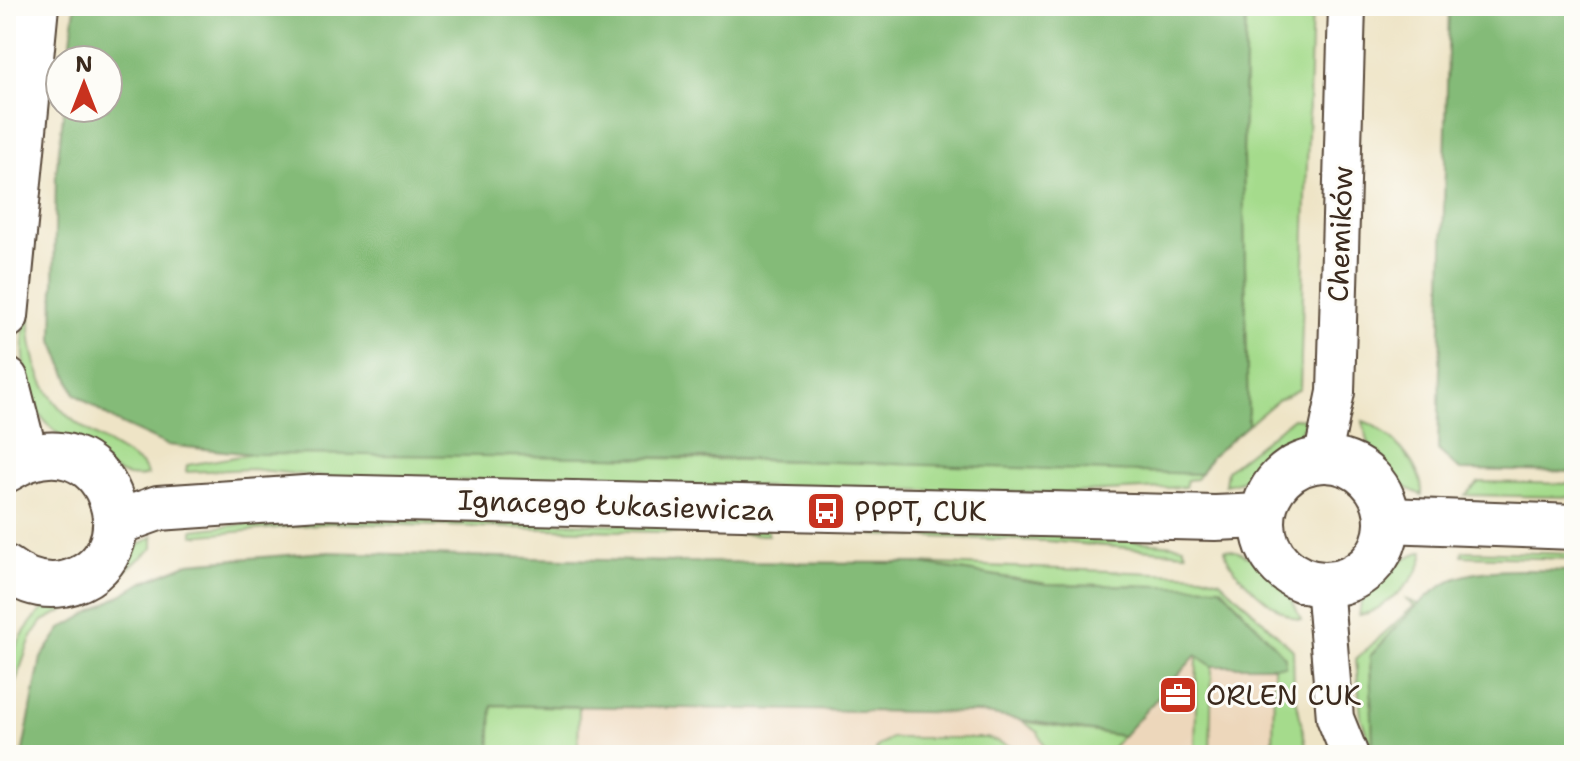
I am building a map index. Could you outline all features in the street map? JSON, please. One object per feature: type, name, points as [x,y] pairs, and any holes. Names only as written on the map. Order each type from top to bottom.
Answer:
[{"type":"main road","points":[[6,316],[36,6]]},
{"type":"main road","points":[[6,380],[16,464],[63,455],[96,472],[114,504],[116,523],[103,559],[74,581],[46,585],[10,583]]},
{"type":"main road","points":[[1322,460],[1341,462],[1359,470],[1373,484],[1383,501],[1387,520],[1385,540],[1376,557],[1362,572],[1345,581],[1324,584],[1288,573],[1273,557],[1264,538],[1262,516],[1268,496],[1281,478],[1299,465],[1322,460]]},
{"type":"main road","name":"Ignacego Łukasiewicza","points":[[116,523],[158,508],[319,497],[826,511],[1215,518],[1262,516]]},
{"type":"main road","points":[[1387,520],[1574,527]]},
{"type":"street","name":"Chemików","points":[[1322,460],[1336,392],[1347,6]]},
{"type":"street","points":[[1324,584],[1335,718],[1350,755]]},
{"type":"shaded area","points":[[494,572],[1285,657],[1285,755],[490,755]]},
{"type":"green space","points":[[75,6],[1246,6],[1243,157],[1248,425],[1211,457],[1200,474],[712,458],[252,454],[167,445],[117,422],[75,394],[53,341],[56,174],[62,124],[124,124],[124,44],[71,44]]},
{"type":"green space","points":[[1246,6],[1312,6],[1300,389],[1278,400],[1248,425],[1243,157]]},
{"type":"green space","points":[[1449,6],[1574,6],[1574,472],[1460,470],[1438,450]]},
{"type":"green space","points":[[36,225],[30,327],[40,375],[51,397],[69,417],[141,464],[148,475],[133,477],[118,473],[83,452],[51,427],[33,403],[27,384],[24,339]]},
{"type":"green space","points":[[1293,418],[1306,419],[1285,454],[1264,471],[1225,485],[1227,470]]},
{"type":"green space","points":[[1363,421],[1383,432],[1403,450],[1417,473],[1422,495],[1398,483],[1381,467],[1370,447]]},
{"type":"green space","points":[[428,453],[1064,467],[1200,474],[1196,479],[1187,480],[1185,487],[1064,493],[331,478],[252,469],[186,472],[187,465],[252,454]]},
{"type":"green space","points":[[1479,482],[1574,484],[1574,497],[1465,495]]},
{"type":"green space","points":[[332,519],[768,527],[768,535],[331,523],[193,536],[193,530],[273,521]]},
{"type":"green space","points":[[873,530],[1074,535],[1183,546],[1186,553],[1047,541],[873,535]]},
{"type":"green space","points":[[153,536],[153,548],[96,594],[43,621],[31,638],[9,701],[6,729],[7,673],[16,647],[29,626],[64,591]]},
{"type":"green space","points":[[1225,549],[1250,557],[1272,574],[1301,620],[1280,611],[1256,592],[1234,569]]},
{"type":"green space","points":[[1423,551],[1417,571],[1400,591],[1379,608],[1359,615],[1366,592],[1381,574],[1401,560]]},
{"type":"green space","points":[[1463,551],[1574,554],[1574,559],[1462,556]]},
{"type":"green space","points":[[324,552],[673,562],[916,563],[1047,584],[1221,587],[1285,657],[1285,666],[1212,666],[1196,655],[1123,736],[979,713],[492,705],[490,755],[22,755],[41,658],[61,629],[144,582],[189,563]]},
{"type":"green space","points":[[916,563],[1202,575],[1220,580],[1293,650],[1294,688],[1308,755],[1273,755],[1274,666],[1285,666],[1221,587],[1047,584]]},
{"type":"green space","points":[[1514,570],[1574,571],[1574,755],[1381,755],[1373,746],[1370,656],[1421,602],[1445,584],[1469,574]]},
{"type":"green space","points":[[1405,599],[1421,605],[1370,656],[1373,746],[1381,755],[1374,755],[1361,717],[1356,659],[1414,606]]},
{"type":"green space","points":[[1197,654],[1212,666],[1210,755],[1195,755]]},
{"type":"green space","points":[[491,705],[579,707],[578,755],[490,755]]},
{"type":"green space","points":[[1022,721],[1123,736],[1106,755],[1048,755],[1038,732]]},
{"type":"green space","points":[[891,738],[987,738],[1010,746],[1013,755],[875,755],[877,747]]},
{"type":"place","name":"PPPT, CUK","points":[[826,511]]},
{"type":"place","name":"ORLEN CUK","points":[[1178,695]]}]
